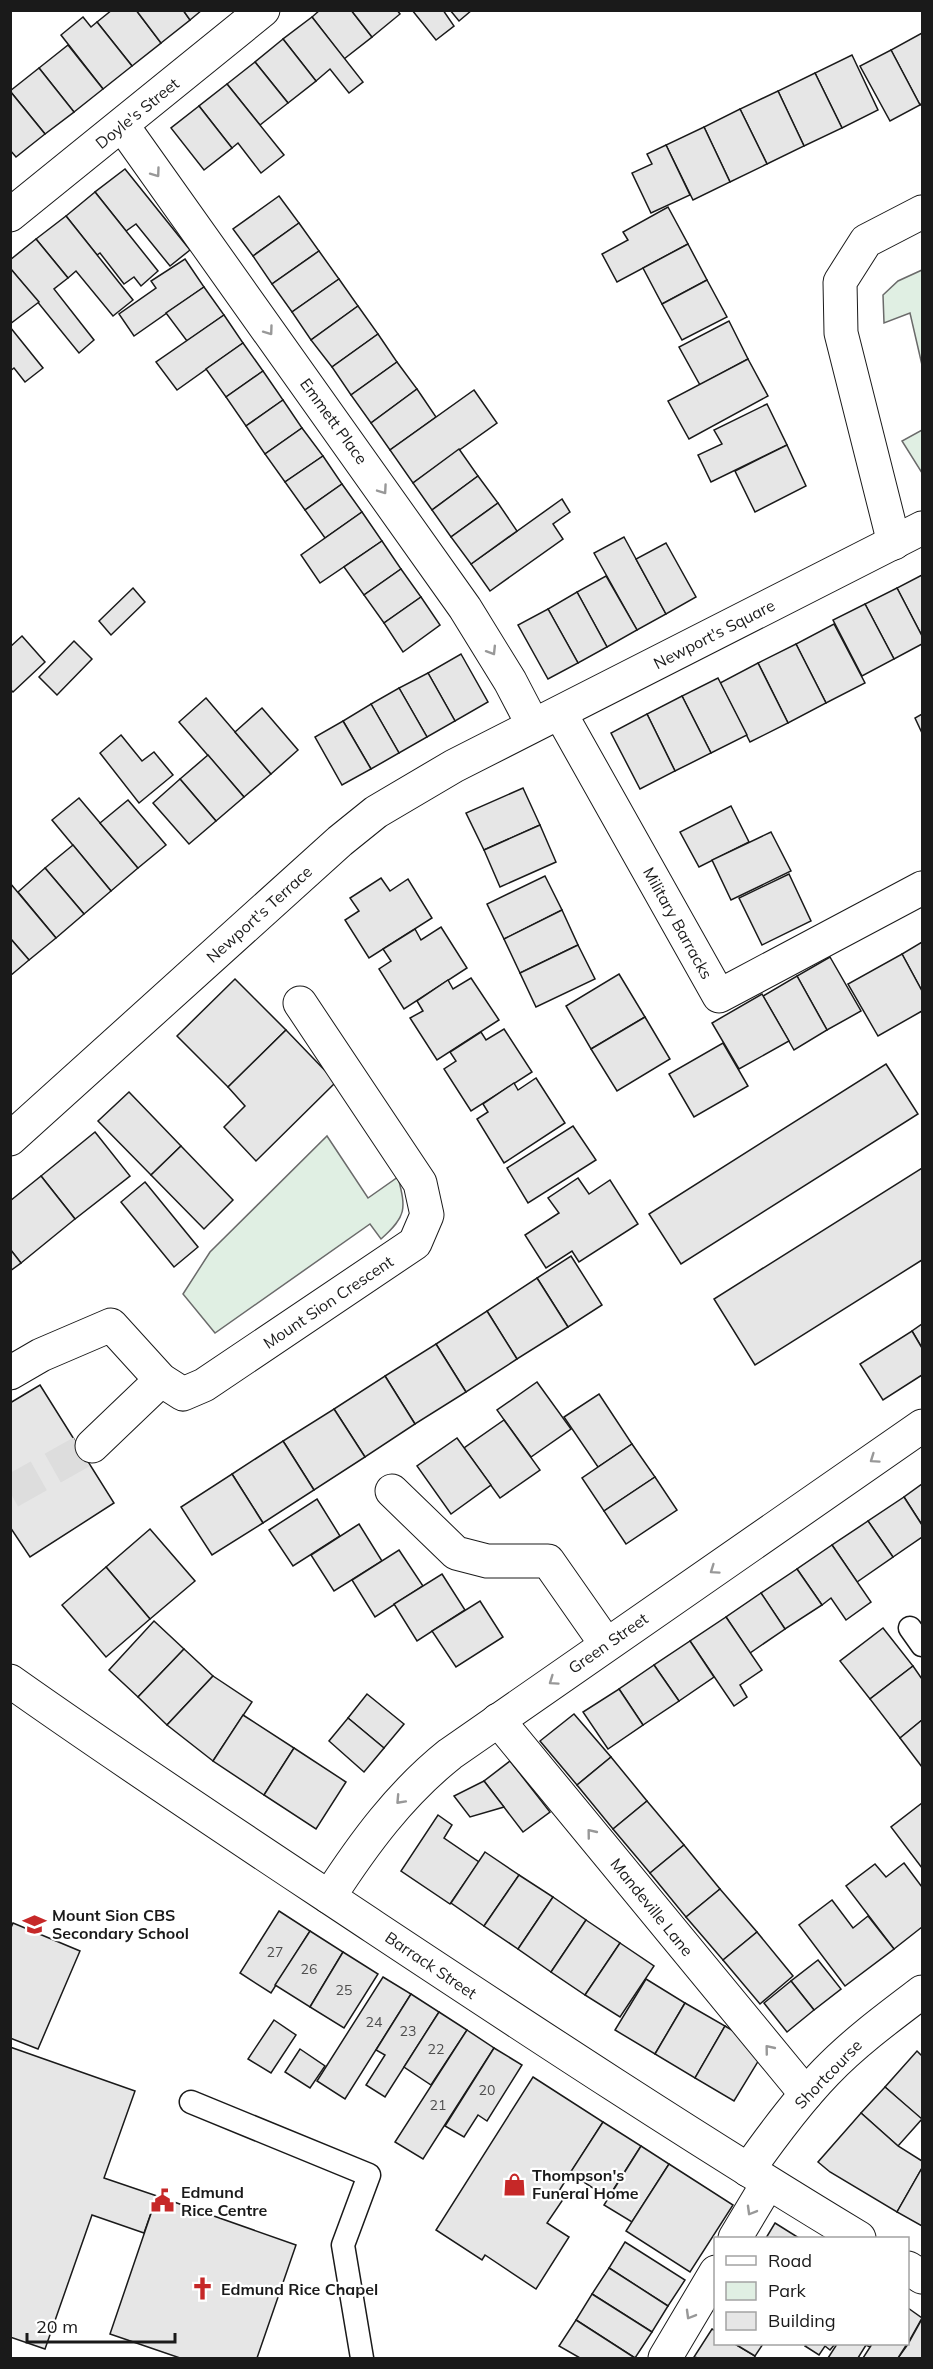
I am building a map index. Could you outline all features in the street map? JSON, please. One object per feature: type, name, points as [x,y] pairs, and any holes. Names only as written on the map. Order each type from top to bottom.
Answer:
[{"type":"street","name":"Doyle's Street","points":[[10,215],[263,10]]},
{"type":"street","name":"Emmett Place","points":[[122,125],[465,608],[510,681],[547,719]]},
{"type":"street","name":"Newport's Square","points":[[547,719],[908,535],[841,333],[840,282],[866,241],[922,212]]},
{"type":"street","name":"Military Barracks","points":[[547,719],[719,996],[922,888]]},
{"type":"street","name":"Newport's Terrace","points":[[10,1139],[355,828],[417,787],[547,719]]},
{"type":"street","name":"Mount Sion Crescent","points":[[10,1373],[41,1355],[111,1325],[161,1380],[183,1394],[204,1385],[415,1244],[427,1215],[420,1183],[300,1003]]},
{"type":"street","points":[[92,1446],[161,1380]]},
{"type":"street","name":"Green Street","points":[[329,1897],[369,1838],[407,1793],[441,1761],[922,1426]]},
{"type":"street","points":[[392,1491],[456,1553],[487,1561],[548,1561],[606,1644]]},
{"type":"street","name":"Barrack Street","points":[[10,1681],[164,1788],[544,2040],[857,2237]]},
{"type":"street","name":"Mandeville Lane","points":[[498,1720],[806,2094]]},
{"type":"street","name":"Shortcourse","points":[[735,2237],[775,2132],[806,2094],[854,2045],[922,1992]]},
{"type":"street","points":[[909,2269],[922,2277]]},
{"type":"street","points":[[665,2358],[714,2275]]},
{"type":"lane","points":[[191,2102],[369,2175],[343,2245],[362,2358]]},
{"type":"green space","points":[[922,270],[922,365],[910,313],[884,323],[883,295],[898,281]]},
{"type":"green space","points":[[922,430],[922,473],[902,441]]},
{"type":"green space","points":[[327,1136],[368,1198],[398,1177],[403,1205],[400,1218],[381,1239],[370,1224],[215,1333],[183,1294],[210,1252]]},
{"type":"building","points":[[112,10],[136,10],[161,43],[132,66],[97,22]]},
{"type":"building","points":[[136,10],[183,10],[190,20],[161,43]]},
{"type":"building","points":[[183,10],[202,10],[190,20]]},
{"type":"building","points":[[320,10],[351,10],[372,37],[344,59],[312,17]]},
{"type":"building","points":[[351,10],[397,10],[400,14],[372,37]]},
{"type":"building","points":[[412,10],[443,10],[454,26],[436,40]]},
{"type":"building","points":[[450,10],[472,10],[459,21]]},
{"type":"building","points":[[83,17],[91,27],[97,22],[132,66],[103,89],[61,35]]},
{"type":"building","points":[[312,17],[363,82],[349,93],[330,69],[316,81],[283,39]]},
{"type":"building","points":[[922,33],[922,103],[920,105],[891,50]]},
{"type":"building","points":[[283,39],[316,81],[288,103],[255,62]]},
{"type":"building","points":[[68,45],[103,89],[74,112],[39,68]]},
{"type":"building","points":[[891,50],[920,105],[890,121],[860,66]]},
{"type":"building","points":[[852,55],[878,110],[842,128],[815,73]]},
{"type":"building","points":[[255,62],[288,103],[260,125],[227,84]]},
{"type":"building","points":[[39,68],[74,112],[45,134],[10,91]]},
{"type":"building","points":[[815,73],[842,128],[804,146],[778,91]]},
{"type":"building","points":[[227,84],[284,155],[261,173],[238,143],[232,148],[199,106]]},
{"type":"building","points":[[10,91],[45,134],[16,157],[10,150]]},
{"type":"building","points":[[778,91],[804,146],[767,164],[740,109]]},
{"type":"building","points":[[199,106],[232,148],[204,170],[171,128]]},
{"type":"building","points":[[740,109],[767,164],[730,182],[704,127]]},
{"type":"building","points":[[704,127],[730,182],[693,200],[666,145]]},
{"type":"building","points":[[666,145],[690,195],[651,213],[632,173],[652,164],[647,154]]},
{"type":"building","points":[[125,169],[190,250],[170,266],[136,224],[126,231],[95,192]]},
{"type":"building","points":[[95,192],[158,271],[141,286],[134,277],[124,284],[100,253],[97,255],[66,216]]},
{"type":"building","points":[[279,196],[299,223],[253,256],[233,229]]},
{"type":"building","points":[[668,207],[688,244],[617,282],[602,254],[628,240],[623,232]]},
{"type":"building","points":[[66,216],[133,300],[113,316],[76,271],[68,278],[36,239]]},
{"type":"building","points":[[299,223],[319,251],[272,284],[253,256]]},
{"type":"building","points":[[36,239],[68,278],[54,289],[94,340],[79,353],[10,268],[10,260]]},
{"type":"building","points":[[688,244],[707,280],[662,304],[643,268]]},
{"type":"building","points":[[319,251],[339,279],[292,312],[272,284]]},
{"type":"building","points":[[185,259],[204,287],[134,336],[119,314],[156,288],[151,281]]},
{"type":"building","points":[[10,268],[39,302],[10,324]]},
{"type":"building","points":[[339,279],[358,306],[311,340],[292,312]]},
{"type":"building","points":[[707,280],[727,317],[682,340],[662,304]]},
{"type":"building","points":[[204,287],[224,315],[187,341],[166,313]]},
{"type":"building","points":[[358,306],[378,334],[332,367],[311,340]]},
{"type":"building","points":[[224,315],[243,343],[177,390],[156,362]]},
{"type":"building","points":[[729,321],[748,359],[700,385],[679,347]]},
{"type":"building","points":[[10,327],[43,368],[25,382],[14,368],[10,371]]},
{"type":"building","points":[[378,334],[397,362],[351,395],[332,367]]},
{"type":"building","points":[[243,343],[263,371],[226,397],[206,369]]},
{"type":"building","points":[[748,359],[768,396],[689,439],[668,401]]},
{"type":"building","points":[[397,362],[417,389],[371,423],[351,395]]},
{"type":"building","points":[[263,371],[283,400],[246,426],[226,397]]},
{"type":"building","points":[[417,389],[436,417],[390,450],[371,423]]},
{"type":"building","points":[[474,390],[497,423],[413,483],[390,450]]},
{"type":"building","points":[[283,400],[302,428],[265,454],[246,426]]},
{"type":"building","points":[[767,404],[787,445],[711,482],[698,455],[722,444],[714,430]]},
{"type":"building","points":[[302,428],[323,456],[285,482],[265,454]]},
{"type":"building","points":[[787,445],[806,486],[755,512],[735,471]]},
{"type":"building","points":[[459,449],[478,476],[432,510],[413,483]]},
{"type":"building","points":[[323,456],[342,484],[305,510],[285,482]]},
{"type":"building","points":[[478,476],[498,503],[451,537],[432,510]]},
{"type":"building","points":[[342,484],[362,512],[325,538],[305,510]]},
{"type":"building","points":[[562,499],[570,512],[553,524],[563,539],[490,591],[471,564]]},
{"type":"building","points":[[498,503],[517,531],[471,564],[451,537]]},
{"type":"building","points":[[362,512],[382,541],[320,583],[301,555]]},
{"type":"building","points":[[624,537],[666,614],[637,630],[594,553]]},
{"type":"building","points":[[382,541],[401,569],[364,595],[344,567]]},
{"type":"building","points":[[666,543],[696,597],[666,614],[636,559]]},
{"type":"building","points":[[401,569],[421,597],[384,623],[364,595]]},
{"type":"building","points":[[922,575],[922,636],[897,588]]},
{"type":"building","points":[[606,576],[637,630],[607,647],[577,592]]},
{"type":"building","points":[[133,588],[145,602],[111,635],[99,621]]},
{"type":"building","points":[[897,588],[922,636],[922,644],[894,659],[865,604]]},
{"type":"building","points":[[577,592],[607,647],[578,663],[548,609]]},
{"type":"building","points":[[421,597],[440,625],[403,652],[384,623]]},
{"type":"building","points":[[865,604],[894,659],[862,676],[833,620]]},
{"type":"building","points":[[548,609],[578,663],[548,679],[518,625]]},
{"type":"building","points":[[834,624],[865,683],[826,703],[796,644]]},
{"type":"building","points":[[22,636],[45,662],[13,692],[10,689],[10,647]]},
{"type":"building","points":[[74,641],[92,659],[57,695],[39,677]]},
{"type":"building","points":[[796,644],[826,703],[788,723],[758,663]]},
{"type":"building","points":[[461,654],[488,702],[455,721],[428,673]]},
{"type":"building","points":[[758,663],[788,723],[750,742],[720,683]]},
{"type":"building","points":[[428,673],[455,721],[427,737],[399,688]]},
{"type":"building","points":[[718,678],[747,735],[711,753],[682,696]]},
{"type":"building","points":[[399,688],[427,737],[399,753],[371,704]]},
{"type":"building","points":[[682,696],[711,753],[675,771],[647,714]]},
{"type":"building","points":[[206,698],[271,774],[244,797],[179,722]]},
{"type":"building","points":[[371,704],[399,753],[371,769],[343,721]]},
{"type":"building","points":[[262,708],[298,750],[271,774],[235,732]]},
{"type":"building","points":[[647,714],[675,771],[640,789],[611,733]]},
{"type":"building","points":[[922,714],[922,733],[915,718]]},
{"type":"building","points":[[343,721],[371,769],[342,785],[315,737]]},
{"type":"building","points":[[121,735],[142,761],[154,752],[173,775],[139,803],[100,753]]},
{"type":"building","points":[[208,755],[244,797],[216,821],[180,779]]},
{"type":"building","points":[[180,779],[216,821],[189,844],[153,803]]},
{"type":"building","points":[[523,788],[540,825],[484,850],[466,813]]},
{"type":"building","points":[[79,798],[138,868],[111,891],[52,820]]},
{"type":"building","points":[[128,800],[166,845],[138,868],[100,823]]},
{"type":"building","points":[[731,806],[749,842],[699,867],[680,832]]},
{"type":"building","points":[[540,825],[556,862],[500,887],[484,850]]},
{"type":"building","points":[[771,832],[791,871],[731,900],[712,860]]},
{"type":"building","points":[[73,845],[111,891],[84,914],[45,868]]},
{"type":"building","points":[[45,868],[84,914],[56,938],[18,892]]},
{"type":"building","points":[[789,874],[811,921],[762,945],[739,898]]},
{"type":"building","points":[[545,876],[562,910],[504,939],[487,904]]},
{"type":"building","points":[[381,878],[390,891],[408,879],[432,918],[369,958],[345,920],[359,911],[350,898]]},
{"type":"building","points":[[10,883],[56,938],[29,960],[10,938]]},
{"type":"building","points":[[562,910],[578,945],[520,973],[504,939]]},
{"type":"building","points":[[441,927],[467,968],[404,1009],[379,969],[391,961],[383,949],[415,929],[421,940]]},
{"type":"building","points":[[10,938],[29,960],[10,976]]},
{"type":"building","points":[[922,942],[922,991],[902,954]]},
{"type":"building","points":[[578,945],[595,979],[536,1007],[520,973]]},
{"type":"building","points":[[902,954],[922,991],[922,1011],[878,1036],[848,984]]},
{"type":"building","points":[[830,957],[861,1011],[827,1030],[797,976]]},
{"type":"building","points":[[619,974],[645,1017],[591,1049],[566,1006]]},
{"type":"building","points":[[797,976],[827,1030],[794,1050],[763,996]]},
{"type":"building","points":[[471,978],[499,1020],[437,1060],[410,1018],[423,1011],[417,1001],[448,980],[453,989]]},
{"type":"building","points":[[235,979],[286,1030],[228,1087],[177,1036]]},
{"type":"building","points":[[762,994],[789,1041],[739,1069],[712,1023]]},
{"type":"building","points":[[645,1017],[670,1059],[617,1091],[591,1049]]},
{"type":"building","points":[[504,1029],[532,1072],[471,1111],[444,1069],[456,1061],[450,1052],[481,1032],[486,1040]]},
{"type":"building","points":[[286,1030],[336,1082],[256,1161],[224,1127],[245,1106],[228,1087]]},
{"type":"building","points":[[723,1043],[748,1086],[694,1117],[669,1074]]},
{"type":"building","points":[[886,1064],[918,1114],[681,1264],[649,1214]]},
{"type":"building","points":[[536,1078],[565,1123],[504,1163],[477,1119],[488,1112],[483,1104],[514,1083],[518,1090]]},
{"type":"building","points":[[129,1092],[181,1146],[151,1175],[98,1121]]},
{"type":"building","points":[[573,1126],[596,1160],[528,1203],[507,1168]]},
{"type":"building","points":[[95,1132],[130,1176],[75,1219],[41,1176]]},
{"type":"building","points":[[181,1146],[233,1200],[204,1229],[151,1175]]},
{"type":"building","points":[[922,1168],[922,1260],[755,1365],[714,1299]]},
{"type":"building","points":[[41,1176],[75,1219],[21,1263],[10,1249],[10,1201]]},
{"type":"building","points":[[578,1178],[589,1194],[610,1180],[638,1224],[579,1262],[572,1251],[546,1268],[525,1235],[559,1213],[548,1198]]},
{"type":"building","points":[[145,1182],[198,1247],[174,1267],[121,1202]]},
{"type":"building","points":[[10,1249],[21,1263],[10,1271]]},
{"type":"building","points":[[571,1256],[602,1305],[568,1327],[537,1278]]},
{"type":"building","points":[[537,1278],[568,1327],[517,1359],[487,1311]]},
{"type":"building","points":[[487,1311],[517,1359],[466,1392],[436,1344]]},
{"type":"building","points":[[922,1324],[922,1348],[912,1331]]},
{"type":"building","points":[[912,1331],[922,1348],[922,1375],[883,1400],[860,1364]]},
{"type":"building","points":[[436,1344],[466,1392],[415,1424],[385,1376]]},
{"type":"building","points":[[385,1376],[415,1424],[365,1457],[334,1409]]},
{"type":"building","points":[[537,1382],[571,1429],[531,1457],[497,1410]]},
{"type":"building","points":[[40,1385],[114,1503],[30,1557],[10,1527],[10,1403]]},
{"type":"building","points":[[599,1394],[632,1444],[598,1467],[564,1417]]},
{"type":"building","points":[[334,1409],[365,1457],[314,1490],[283,1441]]},
{"type":"building","points":[[504,1420],[540,1470],[500,1498],[464,1448]]},
{"type":"building","points":[[457,1438],[491,1485],[451,1514],[417,1466]]},
{"type":"building","points":[[283,1441],[314,1490],[263,1523],[232,1474]]},
{"type":"building","points":[[632,1444],[655,1477],[604,1511],[582,1478]]},
{"type":"building","points":[[232,1474],[263,1523],[212,1555],[181,1507]]},
{"type":"building","points":[[655,1477],[677,1510],[626,1544],[604,1511]]},
{"type":"building","points":[[922,1484],[922,1525],[904,1497]]},
{"type":"building","points":[[904,1497],[922,1525],[922,1537],[893,1557],[868,1521]]},
{"type":"building","points":[[317,1499],[340,1536],[293,1566],[269,1530]]},
{"type":"building","points":[[868,1521],[893,1557],[857,1582],[832,1545]]},
{"type":"building","points":[[359,1524],[382,1561],[334,1591],[311,1555]]},
{"type":"building","points":[[150,1529],[195,1581],[150,1619],[106,1567]]},
{"type":"building","points":[[832,1545],[871,1602],[846,1620],[831,1598],[822,1605],[797,1569]]},
{"type":"building","points":[[399,1550],[423,1586],[375,1617],[352,1580]]},
{"type":"building","points":[[106,1567],[150,1619],[106,1657],[62,1605]]},
{"type":"building","points":[[797,1569],[822,1605],[785,1629],[761,1593]]},
{"type":"building","points":[[442,1574],[465,1610],[417,1641],[394,1604]]},
{"type":"building","points":[[761,1593],[785,1629],[750,1653],[726,1617]]},
{"type":"building","points":[[480,1601],[503,1637],[456,1667],[432,1631]]},
{"type":"building","points":[[726,1617],[762,1670],[740,1685],[747,1697],[734,1706],[690,1641]]},
{"type":"building","points":[[154,1621],[184,1649],[138,1697],[109,1670]]},
{"type":"building","points":[[883,1628],[913,1666],[870,1699],[840,1661]]},
{"type":"building","points":[[690,1641],[714,1677],[679,1701],[654,1665]]},
{"type":"building","points":[[184,1649],[213,1676],[167,1725],[138,1697]]},
{"type":"building","points":[[654,1665],[679,1701],[643,1725],[619,1689]]},
{"type":"building","points":[[913,1666],[922,1679],[922,1720],[900,1738],[870,1699]]},
{"type":"building","points":[[213,1676],[252,1702],[213,1761],[167,1725]]},
{"type":"building","points":[[619,1689],[643,1725],[608,1749],[583,1712]]},
{"type":"building","points":[[367,1694],[404,1724],[384,1748],[348,1718]]},
{"type":"building","points":[[574,1714],[611,1757],[577,1785],[540,1741]]},
{"type":"building","points":[[243,1715],[294,1748],[264,1795],[213,1761]]},
{"type":"building","points":[[348,1718],[384,1748],[364,1772],[329,1741]]},
{"type":"building","points":[[922,1720],[922,1767],[900,1738]]},
{"type":"building","points":[[294,1748],[346,1782],[316,1829],[264,1795]]},
{"type":"building","points":[[611,1757],[647,1801],[613,1829],[577,1785]]},
{"type":"building","points":[[510,1761],[550,1812],[523,1832],[484,1781]]},
{"type":"building","points":[[484,1781],[504,1807],[470,1817],[454,1796]]},
{"type":"building","points":[[647,1801],[684,1845],[650,1873],[613,1829]]},
{"type":"building","points":[[922,1803],[922,1868],[891,1827]]},
{"type":"building","points":[[438,1815],[452,1825],[444,1838],[479,1862],[450,1904],[401,1871]]},
{"type":"building","points":[[684,1845],[720,1889],[686,1917],[650,1873]]},
{"type":"building","points":[[485,1852],[519,1875],[484,1926],[451,1903]]},
{"type":"building","points":[[904,1863],[922,1887],[922,1927],[894,1949],[846,1886],[875,1864],[886,1877]]},
{"type":"building","points":[[519,1875],[553,1897],[518,1949],[484,1926]]},
{"type":"building","points":[[720,1889],[757,1932],[723,1960],[686,1917]]},
{"type":"building","points":[[553,1897],[586,1920],[551,1972],[518,1949]]},
{"type":"building","points":[[832,1900],[853,1928],[868,1916],[894,1949],[845,1986],[799,1925]]},
{"type":"building","points":[[279,1911],[310,1931],[271,1993],[240,1973]]},
{"type":"building","points":[[586,1920],[620,1943],[585,1995],[551,1972]]},
{"type":"building","points":[[13,1923],[80,1951],[38,2049],[10,2038],[10,1930]]},
{"type":"building","points":[[310,1931],[343,1952],[310,2007],[275,1985]]},
{"type":"building","points":[[757,1932],[793,1976],[760,2004],[723,1960]]},
{"type":"building","points":[[620,1943],[654,1966],[620,2017],[585,1995]]},
{"type":"building","points":[[343,1952],[378,1974],[344,2028],[310,2007]]},
{"type":"building","points":[[818,1960],[841,1989],[814,2010],[791,1981]]},
{"type":"building","points":[[383,1977],[411,1994],[345,2099],[317,2081]]},
{"type":"building","points":[[646,1979],[685,2003],[655,2054],[615,2030]]},
{"type":"building","points":[[791,1981],[814,2010],[787,2032],[764,2003]]},
{"type":"building","points":[[411,1994],[439,2012],[385,2097],[366,2085],[385,2055],[376,2050]]},
{"type":"building","points":[[685,2003],[725,2026],[695,2078],[655,2054]]},
{"type":"building","points":[[439,2012],[467,2030],[431,2085],[404,2067]]},
{"type":"building","points":[[274,2020],[296,2035],[271,2073],[248,2059]]},
{"type":"building","points":[[725,2026],[765,2050],[734,2101],[695,2078]]},
{"type":"building","points":[[467,2030],[494,2048],[423,2159],[395,2142]]},
{"type":"building","points":[[10,2047],[135,2091],[104,2178],[157,2196],[144,2233],[92,2215],[45,2349],[10,2337]]},
{"type":"building","points":[[494,2048],[522,2065],[487,2121],[478,2115],[464,2137],[445,2126]]},
{"type":"building","points":[[300,2049],[325,2066],[310,2088],[285,2072]]},
{"type":"building","points":[[917,2051],[922,2056],[922,2120],[885,2087]]},
{"type":"building","name":"Thompson's Funeral Home","points":[[533,2077],[603,2122],[557,2194],[564,2198],[547,2223],[569,2237],[536,2289],[485,2255],[482,2260],[436,2230]]},
{"type":"building","points":[[885,2087],[922,2119],[898,2146],[861,2113]]},
{"type":"building","points":[[861,2113],[898,2146],[922,2161],[922,2168],[897,2212],[830,2172],[818,2162]]},
{"type":"building","points":[[603,2122],[641,2146],[608,2198],[570,2173]]},
{"type":"building","points":[[641,2146],[669,2164],[632,2222],[604,2205]]},
{"type":"building","points":[[669,2164],[733,2205],[690,2272],[626,2231]]},
{"type":"building","points":[[922,2168],[922,2226],[897,2212]]},
{"type":"building","name":"Edmund Rice Chapel","points":[[157,2196],[296,2245],[257,2358],[180,2358],[110,2334]]},
{"type":"building","points":[[775,2223],[797,2237],[767,2237]]},
{"type":"building","points":[[625,2242],[685,2280],[668,2306],[609,2268]]},
{"type":"building","points":[[609,2268],[668,2306],[652,2332],[592,2294]]},
{"type":"building","points":[[592,2294],[652,2332],[635,2358],[576,2320]]},
{"type":"building","points":[[909,2309],[922,2318],[909,2341]]},
{"type":"building","points":[[922,2319],[922,2358],[898,2358]]},
{"type":"building","points":[[576,2320],[635,2358],[580,2358],[559,2346]]},
{"type":"building","points":[[712,2329],[714,2330],[714,2345],[737,2345],[755,2356],[754,2358],[694,2357]]},
{"type":"building","points":[[737,2345],[762,2345],[755,2356]]},
{"type":"building","points":[[834,2345],[830,2350],[825,2346],[819,2355],[805,2346]]},
{"type":"building","points":[[836,2345],[866,2345],[858,2358],[828,2358]]},
{"type":"building","points":[[871,2345],[906,2345],[898,2358],[863,2358]]},
{"type":"tunnel","points":[[10,1492],[92,1446]]},
{"type":"place","name":"Mount Sion CBS Secondary School","points":[[34,1924]]},
{"type":"place","name":"Thompson's Funeral Home","points":[[514,2184]]},
{"type":"place","name":"Edmund Rice Centre","points":[[163,2201]]},
{"type":"place","name":"Edmund Rice Chapel","points":[[203,2289]]}]
